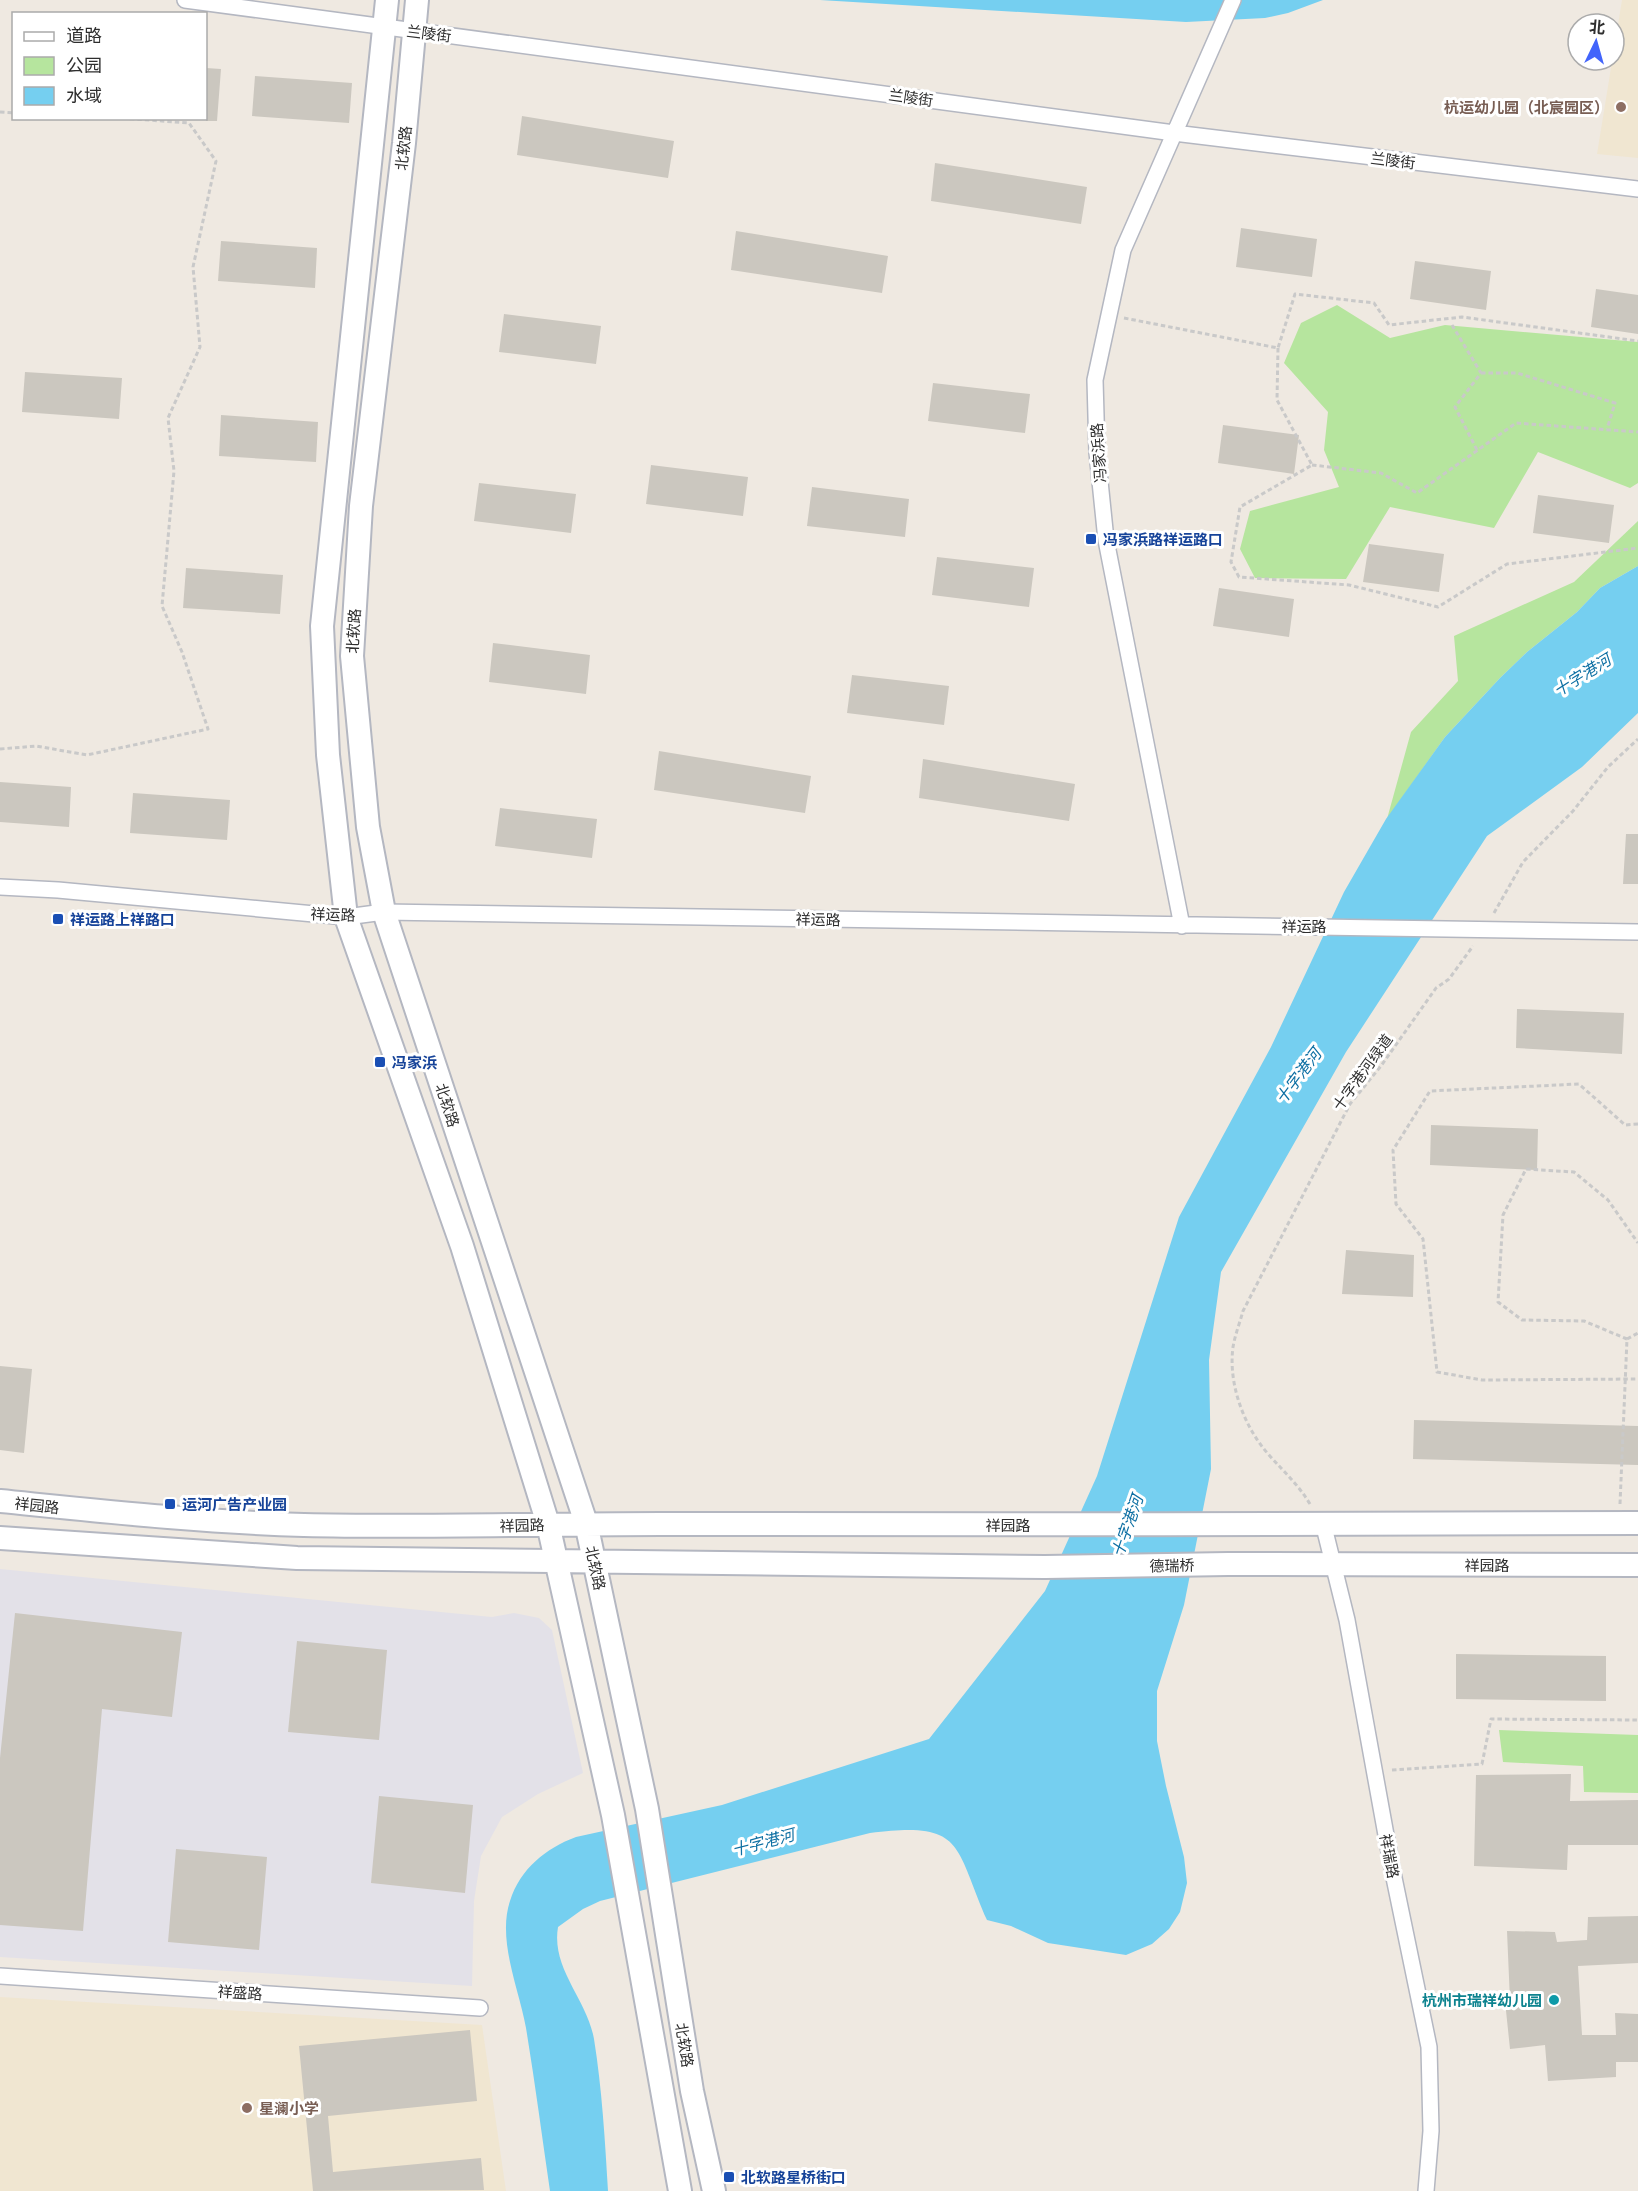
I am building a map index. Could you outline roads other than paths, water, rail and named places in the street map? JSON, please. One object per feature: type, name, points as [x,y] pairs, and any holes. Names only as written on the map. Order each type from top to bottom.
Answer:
[{"type":"street","name":"兰陵街","points":[[184,0],[1174,133],[1638,189]]},
{"type":"street","name":"北软路","points":[[387,0],[322,626],[328,755],[346,917],[462,1246],[548,1524],[613,1815],[680,2191]]},
{"type":"street","name":"北软路","points":[[417,0],[405,143],[361,506],[352,656],[368,827],[384,912],[586,1523],[646,1809],[692,2091],[714,2191]]},
{"type":"street","name":"冯家浜路","points":[[1182,926],[1106,540],[1097,452],[1095,380],[1123,250],[1233,0]]},
{"type":"street","name":"祥运路","points":[[0,887],[58,890],[346,917],[384,912],[1182,926],[1447,927],[1638,932]]},
{"type":"street","name":"祥园路","points":[[0,1501],[166,1518],[300,1525],[470,1527],[586,1523],[1046,1525],[1228,1522],[1323,1524]]},
{"type":"street","points":[[1323,1524],[1629,1523]]},
{"type":"street","name":"祥瑞路","points":[[1323,1524],[1347,1620],[1429,2047],[1431,2131],[1426,2191]]},
{"type":"street","points":[[0,1538],[297,1558],[595,1562]]},
{"type":"street","name":"德瑞桥","points":[[595,1562],[1045,1567],[1227,1564]]},
{"type":"street","name":"祥园路","points":[[1227,1564],[1638,1564]]},
{"type":"street","name":"祥盛路","points":[[0,1976],[480,2008]]},
{"type":"water","points":[[820,0],[1323,0],[1288,13],[1265,18],[1186,22]]},
{"type":"water","name":"十字港河","points":[[1638,566],[1638,713],[1582,767],[1487,836],[1346,1052],[1221,1272],[1209,1360],[1211,1469],[1184,1605],[1157,1691],[1157,1741],[1184,1857],[1187,1883],[1180,1912],[1169,1929],[1152,1944],[1126,1955],[1048,1943],[1011,1926],[987,1920],[961,1856],[952,1844],[940,1835],[924,1831],[901,1830],[870,1833],[600,1901],[583,1909],[558,1927],[557,1942],[564,1970],[590,2024],[594,2039],[608,2191],[550,2191],[526,2028],[506,1932],[510,1901],[520,1879],[536,1861],[554,1847],[576,1837],[722,1805],[929,1739],[1045,1591],[1097,1476],[1179,1217],[1271,1047],[1344,892],[1386,819],[1445,737],[1500,678],[1527,652],[1577,612],[1600,588]]},
{"type":"place","name":"杭运幼儿园（北宸园区）","points":[[1621,107]]},
{"type":"place","name":"冯家浜路祥运路口","points":[[1091,539]]},
{"type":"place","name":"祥运路上祥路口","points":[[58,919]]},
{"type":"place","name":"冯家浜","points":[[380,1062]]},
{"type":"place","name":"运河广告产业园","points":[[170,1504]]},
{"type":"place","name":"杭州市瑞祥幼儿园","points":[[1554,2000]]},
{"type":"place","name":"星澜小学","points":[[247,2108]]},
{"type":"place","name":"北软路星桥街口","points":[[729,2177]]}]
